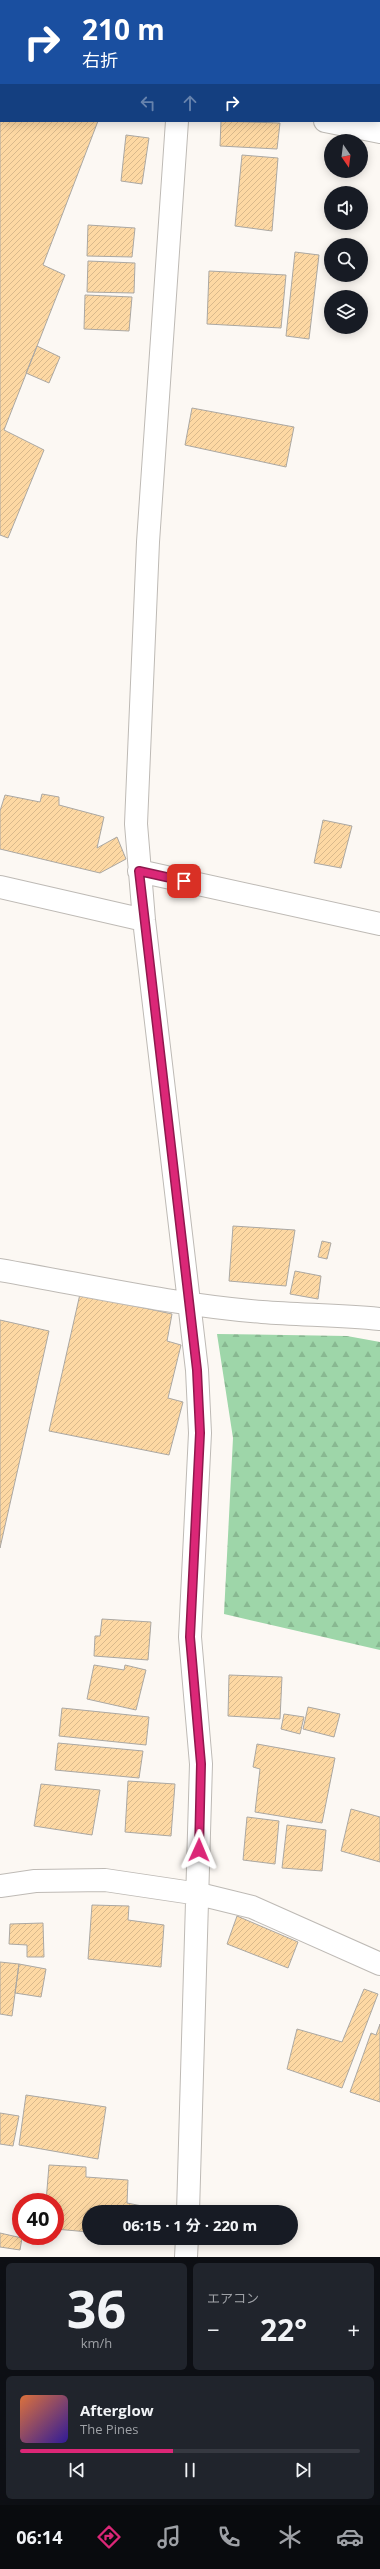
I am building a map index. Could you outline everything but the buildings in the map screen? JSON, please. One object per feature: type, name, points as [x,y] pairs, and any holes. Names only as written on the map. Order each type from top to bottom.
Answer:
[{"type":"street","points":[[176,122],[148,550],[136,824],[144,920],[190,1303],[197,1370],[200,1433],[190,1637],[201,1764],[188,2205]]},
{"type":"street","points":[[330,122],[380,132]]},
{"type":"street","points":[[139,871],[380,924]]},
{"type":"street","points":[[0,887],[144,920]]},
{"type":"street","points":[[0,1270],[190,1303],[262,1312],[325,1314],[380,1319]]},
{"type":"street","points":[[0,1886],[35,1881],[105,1880],[198,1894],[252,1907],[380,1964]]},
{"type":"street","points":[[186,2257],[187,2245]]},
{"type":"green space","points":[[217,1334],[347,1336],[380,1342],[380,1650],[224,1614],[233,1438]]},
{"type":"route","points":[[184,881],[139,871],[197,1370],[200,1433],[197,1524],[190,1637],[201,1764],[199,1850]]}]
